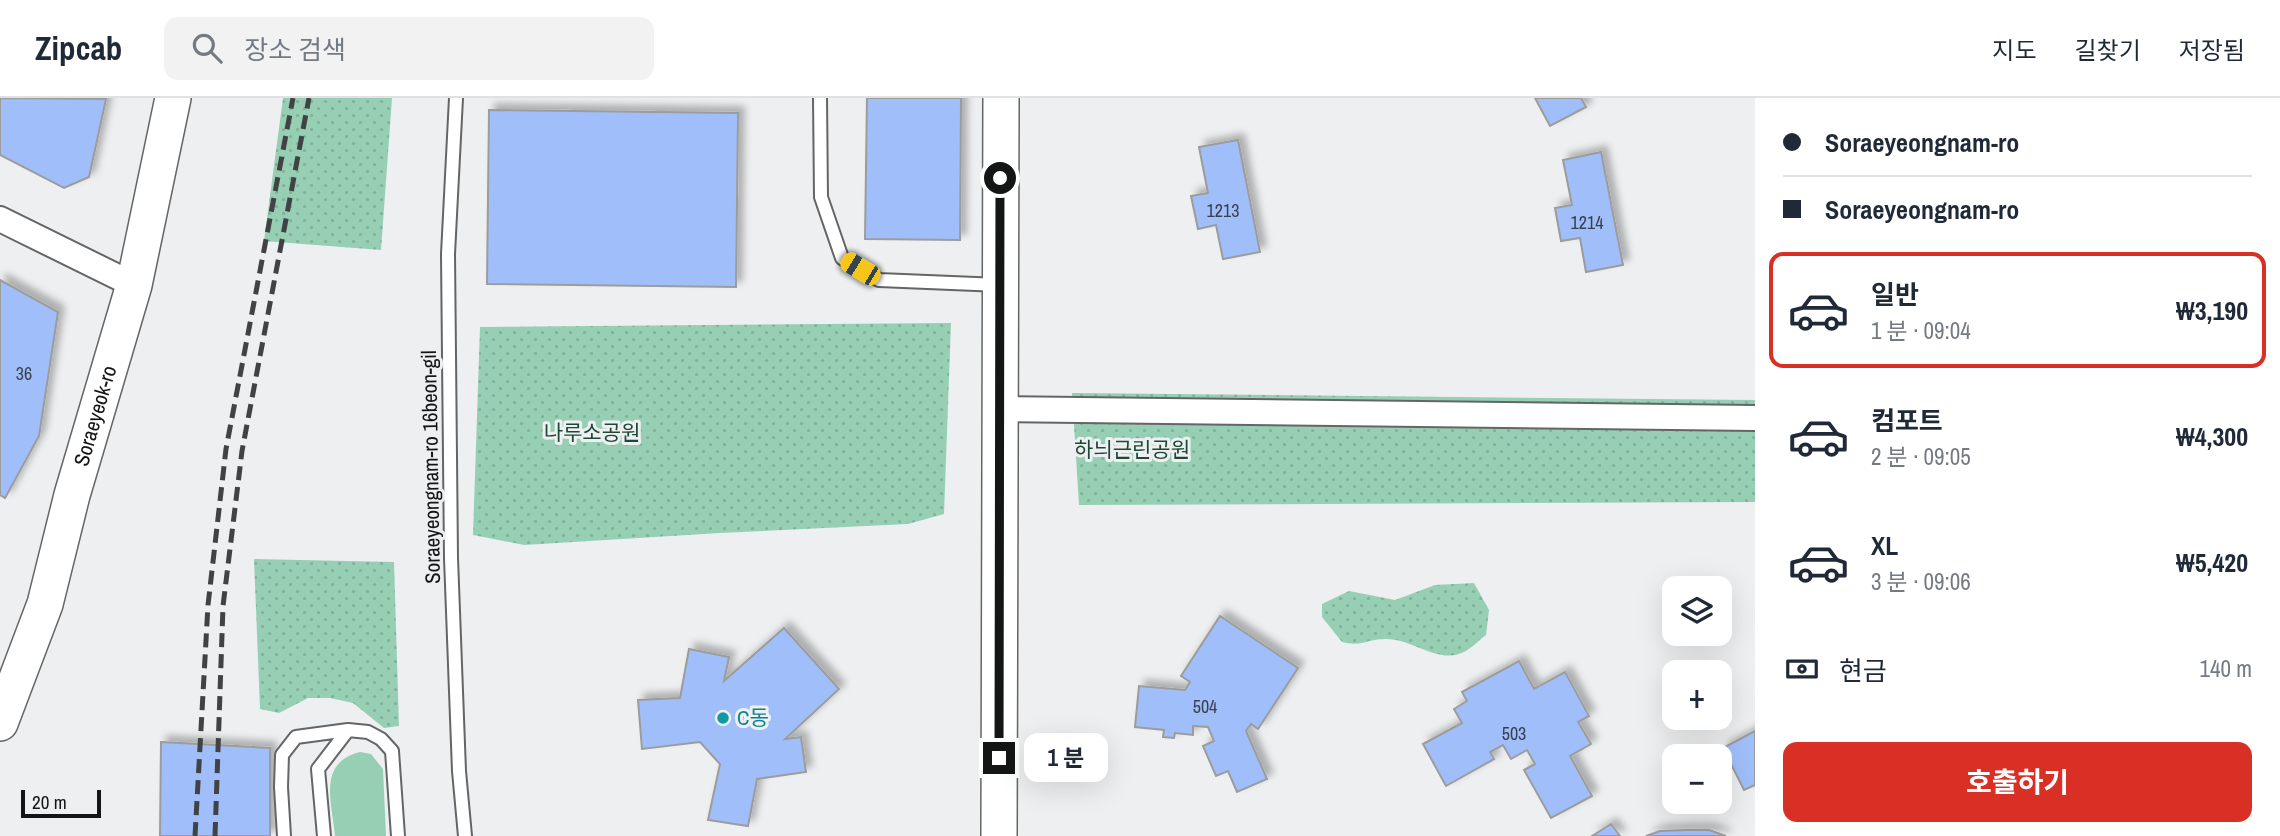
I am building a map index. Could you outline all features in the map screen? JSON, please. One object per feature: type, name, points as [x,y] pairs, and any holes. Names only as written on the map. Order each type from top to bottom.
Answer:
[{"type":"street","points":[[999,836],[1001,98]]},
{"type":"street","name":"Soraeyeok-ro","points":[[0,723],[44,604],[72,495],[134,285],[169,100]]},
{"type":"street","points":[[0,219],[134,285]]},
{"type":"street","points":[[1000,409],[1755,418]]},
{"type":"lane","name":"Soraeyeongnam-ro 16beon-gil","points":[[456,98],[448,254],[451,503],[459,771],[465,836]]},
{"type":"lane","points":[[820,98],[821,197],[842,258],[879,280],[1000,285]]},
{"type":"lane","points":[[324,836],[318,769],[348,730]]},
{"type":"lane","points":[[284,836],[282,755],[296,737],[348,730],[368,732],[381,738],[392,751],[398,836]]},
{"type":"green space","points":[[283,98],[392,98],[381,250],[264,241]]},
{"type":"green space","name":"나루소공원","points":[[951,323],[944,514],[908,524],[524,545],[473,535],[480,327]]},
{"type":"green space","name":"하늬근린공원","points":[[1072,393],[1755,400],[1755,502],[1079,505]]},
{"type":"green space","points":[[254,559],[394,562],[399,726],[384,728],[353,703],[330,698],[308,698],[279,713],[260,709]]},
{"type":"green space","points":[[1474,583],[1489,610],[1486,635],[1467,650],[1454,655],[1435,653],[1395,640],[1379,639],[1355,644],[1342,642],[1322,617],[1322,604],[1349,591],[1395,600],[1435,585]]},
{"type":"green space","points":[[360,752],[371,754],[383,769],[386,836],[335,836],[330,797],[332,774],[346,757]]},
{"type":"building","points":[[0,98],[106,99],[89,177],[64,188],[0,155]]},
{"type":"building","points":[[867,98],[961,98],[960,240],[865,239]]},
{"type":"building","points":[[1535,98],[1581,98],[1586,107],[1550,126]]},
{"type":"building","points":[[489,110],[738,113],[736,287],[487,284]]},
{"type":"building","points":[[1238,140],[1260,252],[1223,259],[1216,225],[1198,229],[1191,196],[1208,193],[1199,147]]},
{"type":"building","points":[[1601,152],[1623,265],[1586,272],[1580,238],[1561,241],[1555,208],[1572,205],[1563,160]]},
{"type":"building","points":[[0,280],[58,312],[39,436],[5,498],[0,495]]},
{"type":"building","points":[[1220,616],[1298,668],[1258,729],[1251,724],[1246,731],[1267,779],[1237,792],[1228,771],[1216,776],[1203,746],[1214,741],[1208,727],[1193,726],[1193,735],[1175,733],[1174,738],[1163,737],[1164,730],[1135,727],[1139,686],[1185,690],[1190,682],[1181,676]]},
{"type":"building","name":"C동","points":[[784,628],[839,689],[785,739],[801,737],[806,772],[757,779],[748,826],[708,820],[720,764],[700,742],[642,749],[638,700],[680,698],[689,649],[729,657],[724,681]]},
{"type":"building","points":[[1519,661],[1534,689],[1565,672],[1589,716],[1578,722],[1591,744],[1570,756],[1592,796],[1551,818],[1524,770],[1535,764],[1527,750],[1511,759],[1503,745],[1490,752],[1494,759],[1446,786],[1423,744],[1462,723],[1454,709],[1467,701],[1462,692]]},
{"type":"building","points":[[1755,731],[1755,785],[1744,790],[1732,766],[1731,744]]},
{"type":"building","points":[[161,742],[270,748],[270,836],[160,836]]},
{"type":"building","points":[[1611,824],[1620,836],[1592,836]]},
{"type":"building","points":[[1709,830],[1726,836],[1646,836],[1660,831]]},
{"type":"railway","points":[[195,836],[208,605],[226,449],[293,98]]},
{"type":"railway","points":[[215,836],[223,606],[242,451],[309,98]]},
{"type":"place","name":"C동","points":[[723,718]]},
{"type":"route","points":[[999,758],[1000,178]]}]
